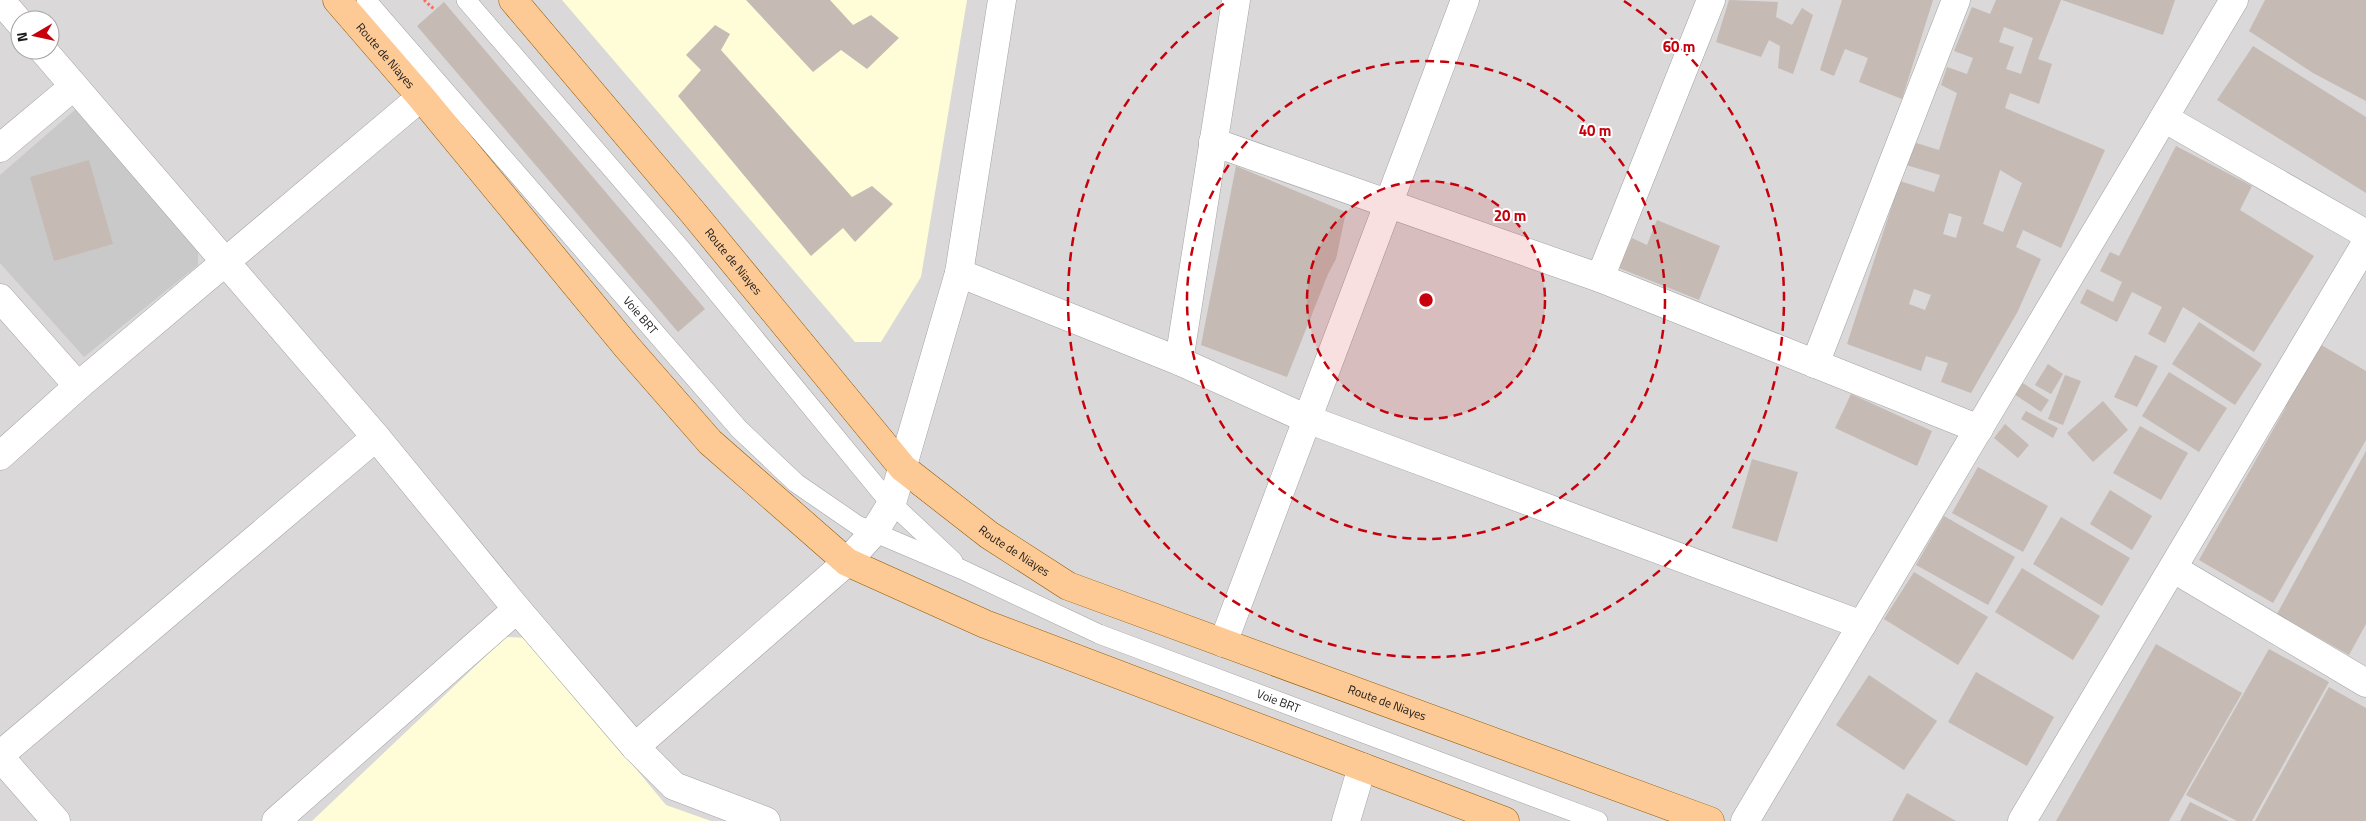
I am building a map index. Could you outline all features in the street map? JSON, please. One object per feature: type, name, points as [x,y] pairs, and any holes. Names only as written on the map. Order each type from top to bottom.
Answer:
[{"type":"main road","name":"Route de Niayes","points":[[337,0],[421,96],[628,347],[710,442],[847,562],[985,624],[1505,821]]},
{"type":"main road","name":"Route de Niayes","points":[[513,0],[695,215],[903,468],[989,535],[1068,586],[1710,821]]},
{"type":"street","points":[[0,0],[10,12]]},
{"type":"street","points":[[635,747],[847,562],[874,532],[892,503],[959,273],[1002,0]]},
{"type":"street","points":[[1179,361],[1236,0]]},
{"type":"street","points":[[1223,643],[1465,0]]},
{"type":"street","points":[[1600,278],[1711,0]]},
{"type":"street","points":[[1815,364],[1956,0]]},
{"type":"street","points":[[1745,821],[2234,0]]},
{"type":"street","points":[[52,60],[376,437],[517,609],[635,747],[674,786],[766,821]]},
{"type":"street","points":[[0,148],[74,86]]},
{"type":"street","points":[[0,456],[78,386],[421,96]]},
{"type":"street","points":[[2164,118],[2366,234]]},
{"type":"street","points":[[1213,142],[1600,278],[1979,429]]},
{"type":"street","points":[[2022,821],[2174,569],[2366,243]]},
{"type":"street","points":[[959,273],[1179,361],[1307,419],[1862,625]]},
{"type":"street","points":[[0,298],[78,386]]},
{"type":"street","points":[[56,821],[0,756],[376,437]]},
{"type":"street","points":[[2174,569],[2363,676]]},
{"type":"street","points":[[276,821],[517,609]]},
{"type":"street","points":[[1346,821],[1362,767]]},
{"type":"lane","name":"Voie BRT","points":[[366,0],[739,428],[796,483],[857,525],[963,570],[1099,634],[1598,821]]},
{"type":"lane","name":"Voie BRT","points":[[466,0],[682,250],[892,503],[963,570]]},
{"type":"path","points":[[424,0],[435,10]]},
{"type":"shaded area","points":[[0,0],[2366,0],[2366,821],[0,821]]},
{"type":"shaded area","points":[[562,0],[967,0],[921,277],[881,342],[855,342]]},
{"type":"shaded area","points":[[76,109],[198,242],[198,265],[84,357],[0,263],[0,175]]},
{"type":"shaded area","points":[[506,637],[527,638],[666,805],[711,821],[312,821]]},
{"type":"building","points":[[746,0],[830,0],[853,25],[871,15],[899,38],[867,69],[841,50],[813,72]]},
{"type":"building","points":[[1729,0],[1778,2],[1776,17],[1792,25],[1802,8],[1813,15],[1793,74],[1778,68],[1780,46],[1769,40],[1761,57],[1716,42]]},
{"type":"building","points":[[1842,0],[1933,0],[1902,99],[1859,82],[1868,58],[1845,49],[1834,76],[1820,70]]},
{"type":"building","points":[[1996,0],[2061,0],[2038,59],[2052,64],[2039,104],[2010,93],[2005,108],[2105,150],[2061,248],[2023,230],[2016,247],[2041,259],[2018,311],[1971,393],[1941,382],[1948,363],[1926,356],[1921,371],[1847,344],[1900,181],[1934,192],[1940,175],[1906,165],[1913,142],[1939,150],[1957,93],[1941,85],[1947,67],[1967,74],[1973,58],[1954,51],[1972,7],[1990,14]],"holes":[[[2004,27],[2033,38],[2021,74],[2006,69],[2014,47],[1999,42]],[[2000,170],[2022,183],[2003,232],[1983,224]],[[1949,213],[1962,217],[1956,238],[1943,234]],[[1914,289],[1931,295],[1925,310],[1909,304]]]},
{"type":"building","points":[[2062,0],[2175,0],[2163,35]]},
{"type":"building","points":[[2265,0],[2366,0],[2366,101],[2313,73],[2249,31]]},
{"type":"building","points":[[444,2],[705,309],[678,332],[417,26]]},
{"type":"building","points":[[715,25],[730,34],[721,50],[852,197],[872,186],[893,204],[855,242],[843,228],[811,256],[678,96],[701,70],[686,55]]},
{"type":"building","points":[[2253,46],[2366,117],[2366,193],[2217,100]]},
{"type":"building","points":[[2176,146],[2252,186],[2240,210],[2314,256],[2254,352],[2183,307],[2165,343],[2148,334],[2162,307],[2132,292],[2117,322],[2080,303],[2087,289],[2113,302],[2122,282],[2100,271],[2110,252],[2119,256]]},
{"type":"building","points":[[89,160],[113,244],[54,261],[30,177]]},
{"type":"building","points":[[1236,166],[1346,212],[1336,259],[1328,274],[1287,377],[1201,345]]},
{"type":"building","points":[[1657,220],[1720,246],[1699,300],[1619,268],[1632,238],[1647,245]]},
{"type":"building","points":[[2199,322],[2262,364],[2235,405],[2172,364]]},
{"type":"building","points":[[2311,339],[2366,371],[2366,440],[2273,603],[2199,560],[2286,407],[2276,401]]},
{"type":"building","points":[[2135,355],[2158,366],[2137,407],[2114,397]]},
{"type":"building","points":[[2048,364],[2063,374],[2051,394],[2035,385]]},
{"type":"building","points":[[2169,372],[2227,408],[2199,452],[2142,416]]},
{"type":"building","points":[[2065,375],[2081,381],[2063,425],[2048,419]]},
{"type":"building","points":[[2021,382],[2049,400],[2041,412],[2014,394]]},
{"type":"building","points":[[1851,394],[1932,431],[1917,466],[1835,428]]},
{"type":"building","points":[[2103,401],[2128,430],[2093,462],[2067,433]]},
{"type":"building","points":[[2026,411],[2058,428],[2053,438],[2021,419]]},
{"type":"building","points":[[2005,424],[2029,445],[2018,458],[1994,438]]},
{"type":"building","points":[[2140,426],[2188,453],[2161,500],[2113,473]]},
{"type":"building","points":[[2366,451],[2366,624],[2349,655],[2277,614]]},
{"type":"building","points":[[1752,459],[1798,472],[1777,542],[1732,528]]},
{"type":"building","points":[[1978,467],[2048,506],[2023,552],[1952,513]]},
{"type":"building","points":[[2110,490],[2152,516],[2132,550],[2090,524]]},
{"type":"building","points":[[1944,516],[2015,557],[1988,605],[1916,565]]},
{"type":"building","points":[[2061,517],[2130,558],[2102,606],[2033,564]]},
{"type":"building","points":[[2022,568],[2100,616],[2073,660],[1995,612]]},
{"type":"building","points":[[1914,572],[1988,617],[1958,665],[1884,619]]},
{"type":"building","points":[[2156,644],[2242,693],[2169,821],[2056,821]]},
{"type":"building","points":[[2269,649],[2329,682],[2252,821],[2237,821],[2186,795]]},
{"type":"building","points":[[1976,672],[2054,717],[2027,766],[1948,722]]},
{"type":"building","points":[[1869,675],[1937,721],[1904,770],[1836,725]]},
{"type":"building","points":[[2329,687],[2366,708],[2366,821],[2255,821]]},
{"type":"building","points":[[1907,793],[1956,821],[1892,821]]},
{"type":"building","points":[[2190,802],[2229,821],[2180,821]]}]
